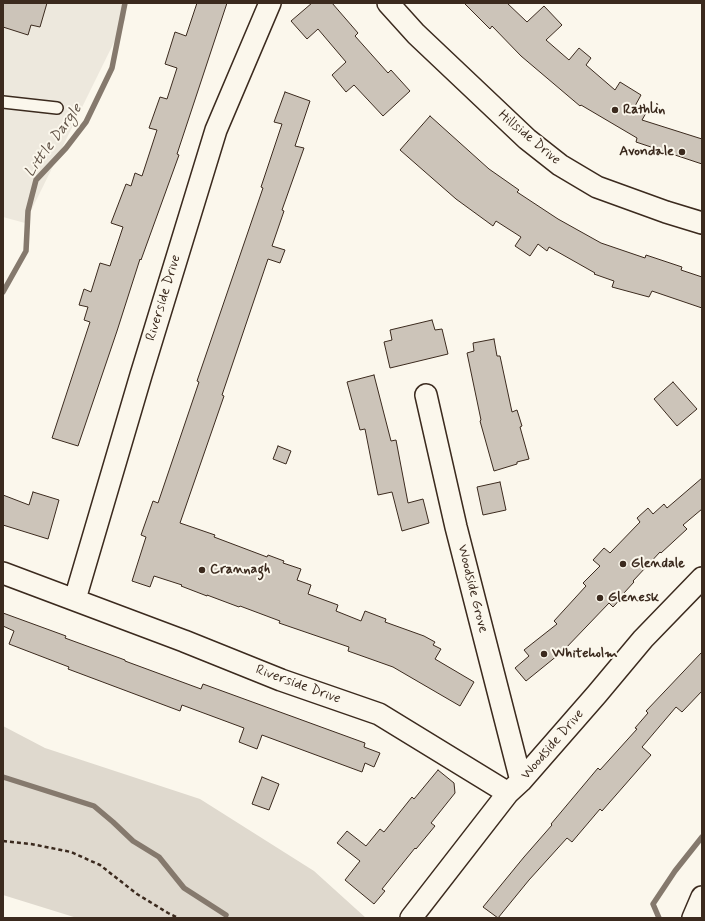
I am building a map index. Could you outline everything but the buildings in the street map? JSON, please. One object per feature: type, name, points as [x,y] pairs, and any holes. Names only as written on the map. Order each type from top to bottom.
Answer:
[{"type":"street","name":"Riverside Drive","points":[[75,599],[143,368],[216,130],[270,3]]},
{"type":"street","name":"Hillside Drive","points":[[388,3],[416,34],[527,139],[560,165],[597,187],[666,212],[702,223]]},
{"type":"street","name":"Woodside Grove","points":[[426,395],[515,787]]},
{"type":"street","name":"Riverside Drive","points":[[3,573],[75,599],[281,680],[379,714],[515,787]]},
{"type":"street","name":"Woodside Drive","points":[[411,918],[515,787],[643,639],[702,578]]},
{"type":"street","points":[[693,918],[702,897]]},
{"type":"lane","points":[[3,102],[57,108]]},
{"type":"path","points":[[3,841],[31,844],[71,852],[100,865],[137,894],[178,918]]},
{"type":"shaded area","points":[[3,3],[127,3],[125,20],[25,223],[3,217]]},
{"type":"shaded area","points":[[3,726],[45,748],[200,799],[314,871],[366,918],[77,918],[3,895]]},
{"type":"waterway","name":"Little Dargle","points":[[3,292],[26,251],[28,211],[36,180],[66,148],[86,122],[112,68],[125,3]]},
{"type":"waterway","name":"Little Dargle","points":[[3,777],[94,806],[133,841],[159,857],[184,888],[226,915]]},
{"type":"waterway","points":[[659,918],[653,904],[675,871],[702,837]]},
{"type":"place","name":"Rathlin","points":[[615,110]]},
{"type":"place","name":"Avondale","points":[[682,152]]},
{"type":"place","name":"Glendale","points":[[623,564]]},
{"type":"place","name":"Crannagh","points":[[202,570]]},
{"type":"place","name":"Glenesk","points":[[600,598]]},
{"type":"place","name":"Whiteholm","points":[[544,654]]}]
